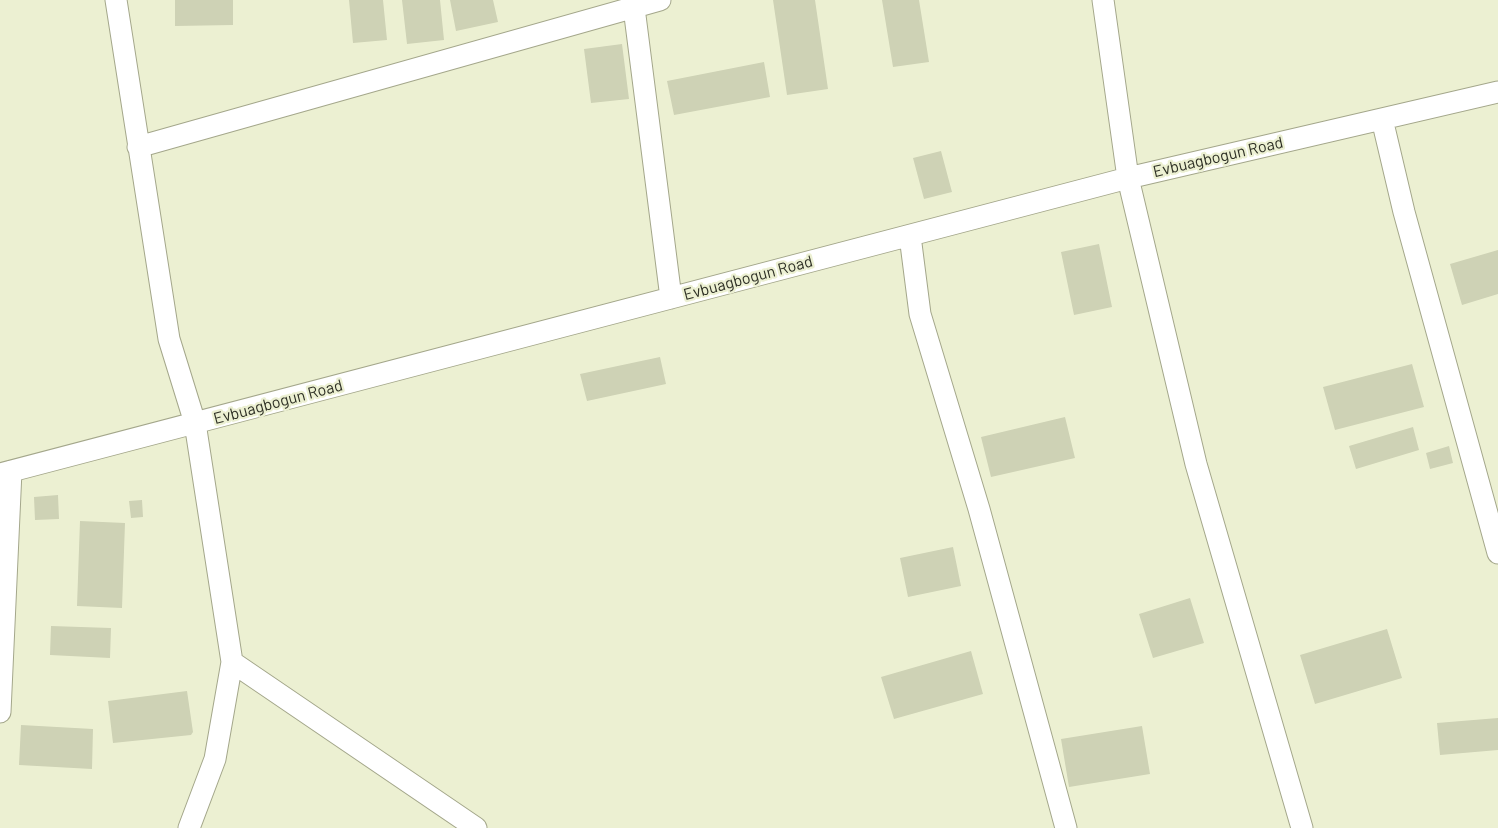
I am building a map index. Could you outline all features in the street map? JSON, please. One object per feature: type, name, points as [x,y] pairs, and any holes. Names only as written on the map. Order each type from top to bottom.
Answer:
[{"type":"street","points":[[116,0],[169,339],[195,423],[232,662],[215,759],[189,828]]},
{"type":"street","points":[[138,147],[633,3],[660,0]]},
{"type":"street","points":[[1104,0],[1128,178],[1196,464],[1302,828]]},
{"type":"street","points":[[633,3],[671,298]]},
{"type":"street","name":"Evbuagbogun Road","points":[[6,473],[1128,178],[1498,92]]},
{"type":"street","points":[[1383,119],[1404,212],[1498,553]]},
{"type":"street","points":[[910,236],[920,314],[979,509],[1066,828]]},
{"type":"street","points":[[0,712],[6,473]]},
{"type":"street","points":[[232,662],[476,828]]},
{"type":"building","points":[[175,0],[233,0],[233,25],[175,26]]},
{"type":"building","points":[[349,0],[383,0],[387,40],[353,43]]},
{"type":"building","points":[[402,0],[440,0],[444,40],[407,44]]},
{"type":"building","points":[[450,0],[493,0],[498,22],[456,31]]},
{"type":"building","points":[[773,0],[815,0],[828,89],[787,95]]},
{"type":"building","points":[[882,0],[919,0],[929,62],[893,67]]},
{"type":"building","points":[[622,44],[629,99],[591,103],[584,49]]},
{"type":"building","points":[[764,62],[770,97],[674,115],[667,81]]},
{"type":"building","points":[[941,151],[952,192],[924,199],[913,158]]},
{"type":"building","points":[[1099,244],[1112,307],[1074,315],[1061,252]]},
{"type":"building","points":[[1498,250],[1498,294],[1462,305],[1450,264]]},
{"type":"building","points":[[660,357],[666,384],[587,401],[580,374]]},
{"type":"building","points":[[1412,364],[1424,407],[1335,430],[1323,387]]},
{"type":"building","points":[[1065,417],[1075,458],[991,477],[981,437]]},
{"type":"building","points":[[1413,427],[1419,450],[1356,469],[1349,446]]},
{"type":"building","points":[[1449,446],[1453,463],[1430,469],[1426,453]]},
{"type":"building","points":[[58,495],[59,519],[35,520],[34,497]]},
{"type":"building","points":[[142,500],[143,517],[131,518],[129,501]]},
{"type":"building","points":[[80,521],[125,523],[122,608],[77,606]]},
{"type":"building","points":[[953,547],[961,586],[908,597],[900,558]]},
{"type":"building","points":[[1190,598],[1204,643],[1153,658],[1139,614]]},
{"type":"building","points":[[51,626],[111,628],[110,658],[50,655]]},
{"type":"building","points":[[1387,629],[1402,678],[1315,704],[1300,655]]},
{"type":"building","points":[[971,651],[983,694],[894,719],[881,677]]},
{"type":"building","points":[[187,691],[193,732],[191,735],[113,743],[108,701]]},
{"type":"building","points":[[1498,718],[1498,750],[1440,755],[1437,723]]},
{"type":"building","points":[[21,725],[93,729],[92,769],[19,765]]},
{"type":"building","points":[[1142,726],[1150,774],[1069,787],[1061,739]]}]
